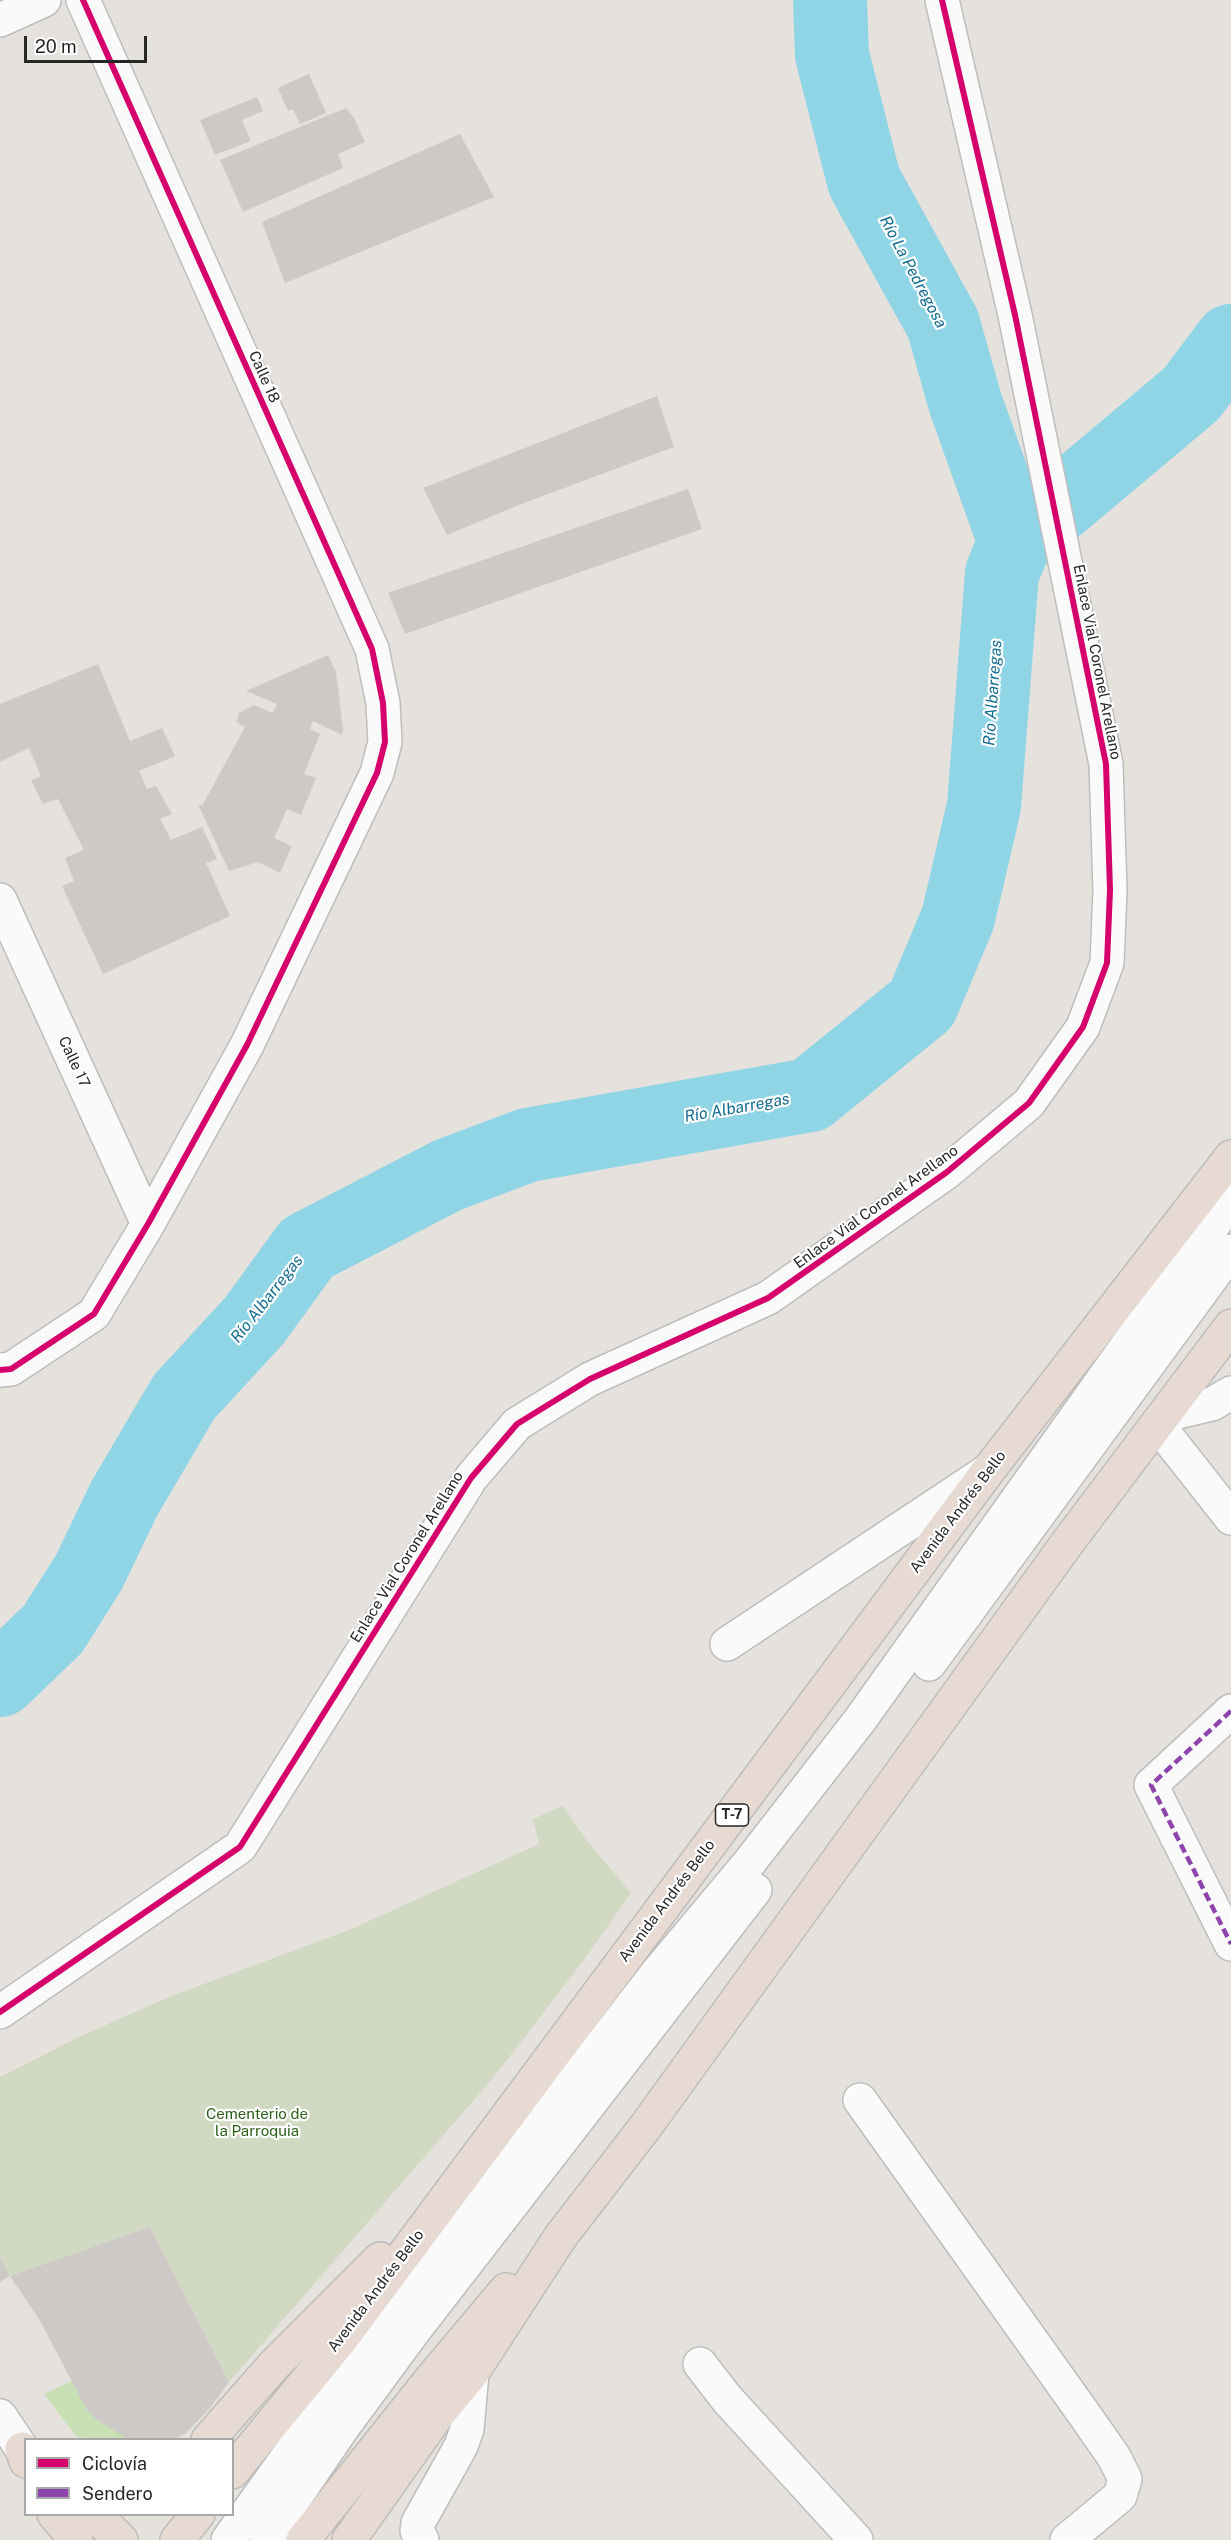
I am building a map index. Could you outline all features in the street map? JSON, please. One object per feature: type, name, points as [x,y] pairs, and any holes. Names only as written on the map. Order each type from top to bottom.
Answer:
[{"type":"highway","name":"Avenida Andrés Bello","points":[[234,2470],[342,2338],[987,1471],[1231,1157]]},
{"type":"highway","points":[[349,2540],[438,2414],[472,2373],[561,2236],[652,2118],[1068,1542],[1231,1326]]},
{"type":"highway","points":[[209,2438],[274,2365],[376,2263],[444,2201]]},
{"type":"highway","points":[[303,2540],[495,2300],[561,2236]]},
{"type":"highway","points":[[43,2516],[50,2540]]},
{"type":"highway","points":[[56,2516],[76,2540]]},
{"type":"highway","points":[[96,2516],[121,2540]]},
{"type":"highway","points":[[177,2540],[196,2516]]},
{"type":"street","points":[[0,20],[44,0]]},
{"type":"street","name":"Calle 18","points":[[0,1370],[11,1369],[94,1314],[148,1224],[247,1045],[377,773],[385,742],[383,703],[372,649],[83,0]]},
{"type":"street","name":"Enlace Vial Coronel Arellano","points":[[0,2012],[240,1847],[471,1478],[516,1424],[590,1379],[768,1298],[947,1172],[1029,1103],[1083,1027],[1107,963],[1110,890],[1106,764],[1015,315],[942,0]]},
{"type":"street","name":"Calle 17","points":[[0,900],[148,1224]]},
{"type":"street","points":[[228,2540],[399,2307],[657,1973],[749,1863],[860,1720],[1231,1200]]},
{"type":"street","points":[[266,2540],[343,2427],[412,2332],[886,1724],[1231,1251]]},
{"type":"street","points":[[1231,1393],[1212,1404],[1161,1420],[1231,1518]]},
{"type":"street","points":[[727,1644],[987,1471]]},
{"type":"street","points":[[1231,1711],[1151,1785],[1231,1944]]},
{"type":"street","points":[[860,2100],[1114,2457],[1125,2479],[1120,2496],[1067,2540]]},
{"type":"street","points":[[700,2364],[727,2399],[856,2540]]},
{"type":"street","points":[[422,2540],[417,2531],[418,2523],[458,2453],[467,2429],[472,2373]]},
{"type":"street","points":[[0,2416],[24,2452]]},
{"type":"green space","name":"Cementerio de la Parroquia","points":[[563,1806],[587,1841],[631,1893],[581,1964],[493,2078],[229,2382],[150,2227],[10,2276],[0,2258],[0,2077],[83,2035],[169,1997],[349,1930],[539,1844],[533,1819]]},
{"type":"green space","points":[[72,2381],[88,2412],[127,2438],[81,2438],[75,2435],[44,2394]]},
{"type":"building","points":[[309,74],[326,113],[300,124],[293,109],[288,111],[278,88]]},
{"type":"building","points":[[257,97],[263,111],[242,120],[251,141],[215,155],[200,120]]},
{"type":"building","points":[[346,108],[354,118],[365,142],[338,154],[343,168],[243,212],[220,160]]},
{"type":"building","points":[[460,134],[494,197],[285,283],[262,222]]},
{"type":"building","points":[[657,396],[674,447],[519,505],[447,535],[423,488]]},
{"type":"building","points":[[688,489],[702,529],[405,634],[388,593]]},
{"type":"building","points":[[328,655],[336,672],[342,735],[313,721],[310,729],[320,734],[304,774],[316,778],[301,815],[287,809],[274,838],[292,846],[280,873],[258,862],[229,871],[198,804],[202,806],[245,727],[236,722],[239,713],[254,705],[273,713],[277,704],[246,691]]},
{"type":"building","points":[[98,664],[130,741],[162,728],[175,756],[139,771],[147,789],[156,786],[172,814],[160,819],[171,840],[202,827],[217,859],[206,863],[230,916],[103,974],[62,886],[74,881],[65,858],[84,850],[58,799],[43,804],[31,780],[41,776],[29,748],[0,762],[0,704]]},
{"type":"building","points":[[150,2227],[229,2382],[210,2408],[186,2433],[177,2438],[126,2438],[88,2412],[39,2319],[10,2276]]},
{"type":"building","points":[[0,2258],[10,2276],[0,2282]]},
{"type":"waterway","name":"Río La Pedregosa","points":[[830,0],[832,55],[864,181],[943,324],[965,402],[1015,542]]},
{"type":"waterway","name":"Río Albarregas","points":[[0,1680],[53,1629],[89,1572],[124,1499],[184,1397],[254,1321],[307,1248],[448,1175],[528,1145],[810,1095],[922,1004],[958,918],[984,806],[1002,573],[1015,542],[1191,394],[1231,341]]},
{"type":"marked path","points":[[1231,1711],[1151,1785],[1231,1944]]},
{"type":"cycle path","points":[[0,1370],[11,1369],[94,1314],[148,1224],[247,1045],[377,773],[385,742],[383,703],[372,649],[83,0]]},
{"type":"cycle path","points":[[0,2012],[240,1847],[471,1478],[517,1424],[590,1379],[768,1298],[947,1172],[1029,1103],[1083,1027],[1107,963],[1110,890],[1106,764],[1015,315],[942,0]]}]
